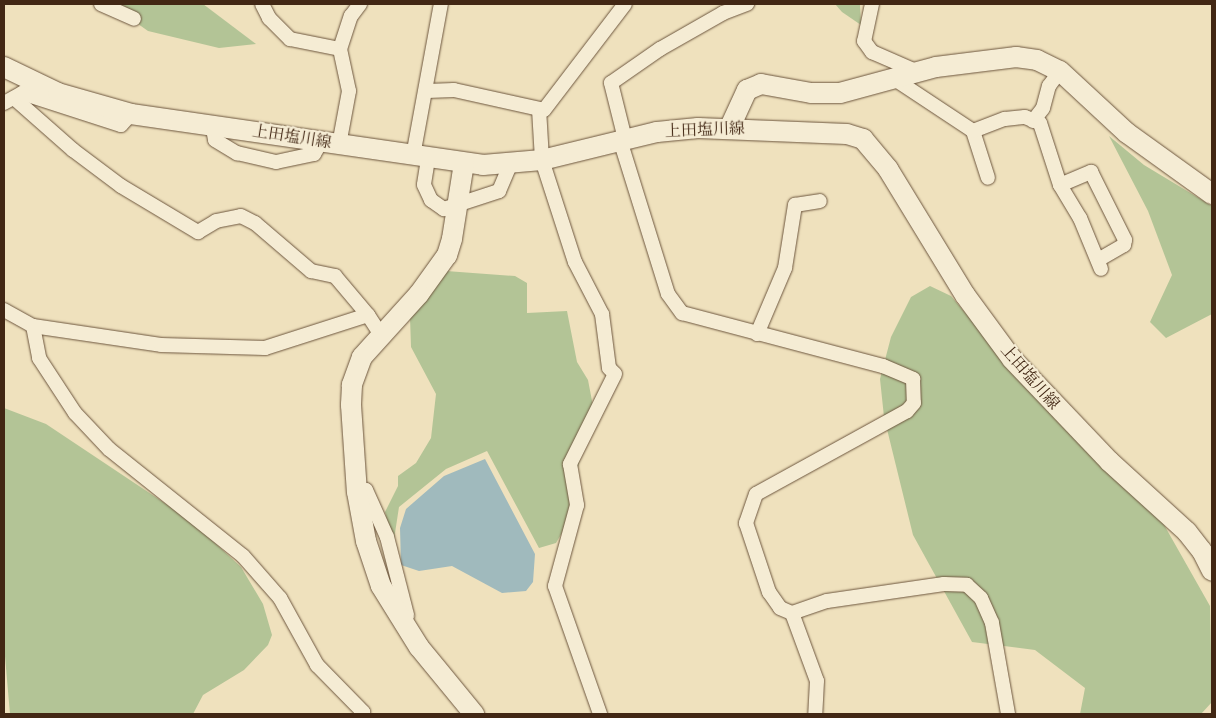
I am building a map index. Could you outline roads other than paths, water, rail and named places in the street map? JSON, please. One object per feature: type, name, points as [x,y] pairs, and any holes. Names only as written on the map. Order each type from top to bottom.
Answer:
[{"type":"main road","points":[[730,128],[747,90],[761,84],[811,93],[840,92],[916,71],[1016,58],[1037,60],[1060,71],[1127,133],[1212,194]]},
{"type":"main road","name":"上田塩川線","points":[[4,67],[58,93],[131,114],[212,124],[420,158],[464,163],[510,165],[542,160],[657,132],[730,128],[847,134],[863,139],[888,169],[965,296],[1012,359],[1109,461],[1187,532],[1202,551],[1212,571]]},
{"type":"main road","points":[[464,163],[458,204],[447,255],[419,294],[362,356],[352,385],[357,492],[366,541],[381,586],[409,632],[474,714]]},
{"type":"street","points":[[101,4],[134,19]]},
{"type":"street","points":[[262,4],[280,33],[290,39],[340,48]]},
{"type":"street","points":[[212,124],[215,140],[237,153],[276,162],[314,154],[330,143],[349,91],[340,48],[351,16],[360,4]]},
{"type":"street","points":[[441,4],[427,91],[420,158],[424,185],[431,200],[444,209],[499,191],[510,165]]},
{"type":"street","points":[[427,91],[454,90],[544,110],[625,4]]},
{"type":"street","points":[[747,4],[723,13],[660,49],[611,83],[623,139],[673,304],[682,313],[904,372],[913,379],[916,393],[914,403],[907,411],[756,494],[747,513],[748,528],[769,592],[780,608],[792,613],[827,601],[944,584],[967,585],[981,598],[992,623],[1008,714]]},
{"type":"street","points":[[872,4],[864,41],[872,52],[916,71]]},
{"type":"street","points":[[1033,121],[1043,108],[1049,86],[1060,71]]},
{"type":"street","points":[[894,78],[973,131],[988,178]]},
{"type":"street","points":[[131,114],[122,125],[22,93],[9,100],[121,186],[198,232],[216,221],[241,216],[255,223],[312,271],[335,276],[368,315],[381,335]]},
{"type":"street","points":[[539,109],[542,160],[575,262],[602,314],[609,368],[615,374],[570,464],[577,505],[555,586],[600,714]]},
{"type":"street","points":[[973,131],[1005,118],[1024,117],[1040,123],[1060,186],[1080,218],[1099,264],[1124,245],[1125,240],[1090,172],[1060,186]]},
{"type":"street","points":[[757,334],[785,268],[795,205],[820,201]]},
{"type":"street","points":[[4,310],[33,326],[161,345],[265,348],[368,315]]},
{"type":"street","points":[[33,326],[39,358],[75,413],[109,449],[244,556],[280,598],[317,665],[363,712],[362,714]]},
{"type":"street","points":[[792,613],[817,680],[815,714]]},
{"type":"water","points":[[485,459],[535,554],[533,582],[526,591],[502,593],[452,566],[419,571],[401,565],[400,528],[406,509],[444,476]]}]
